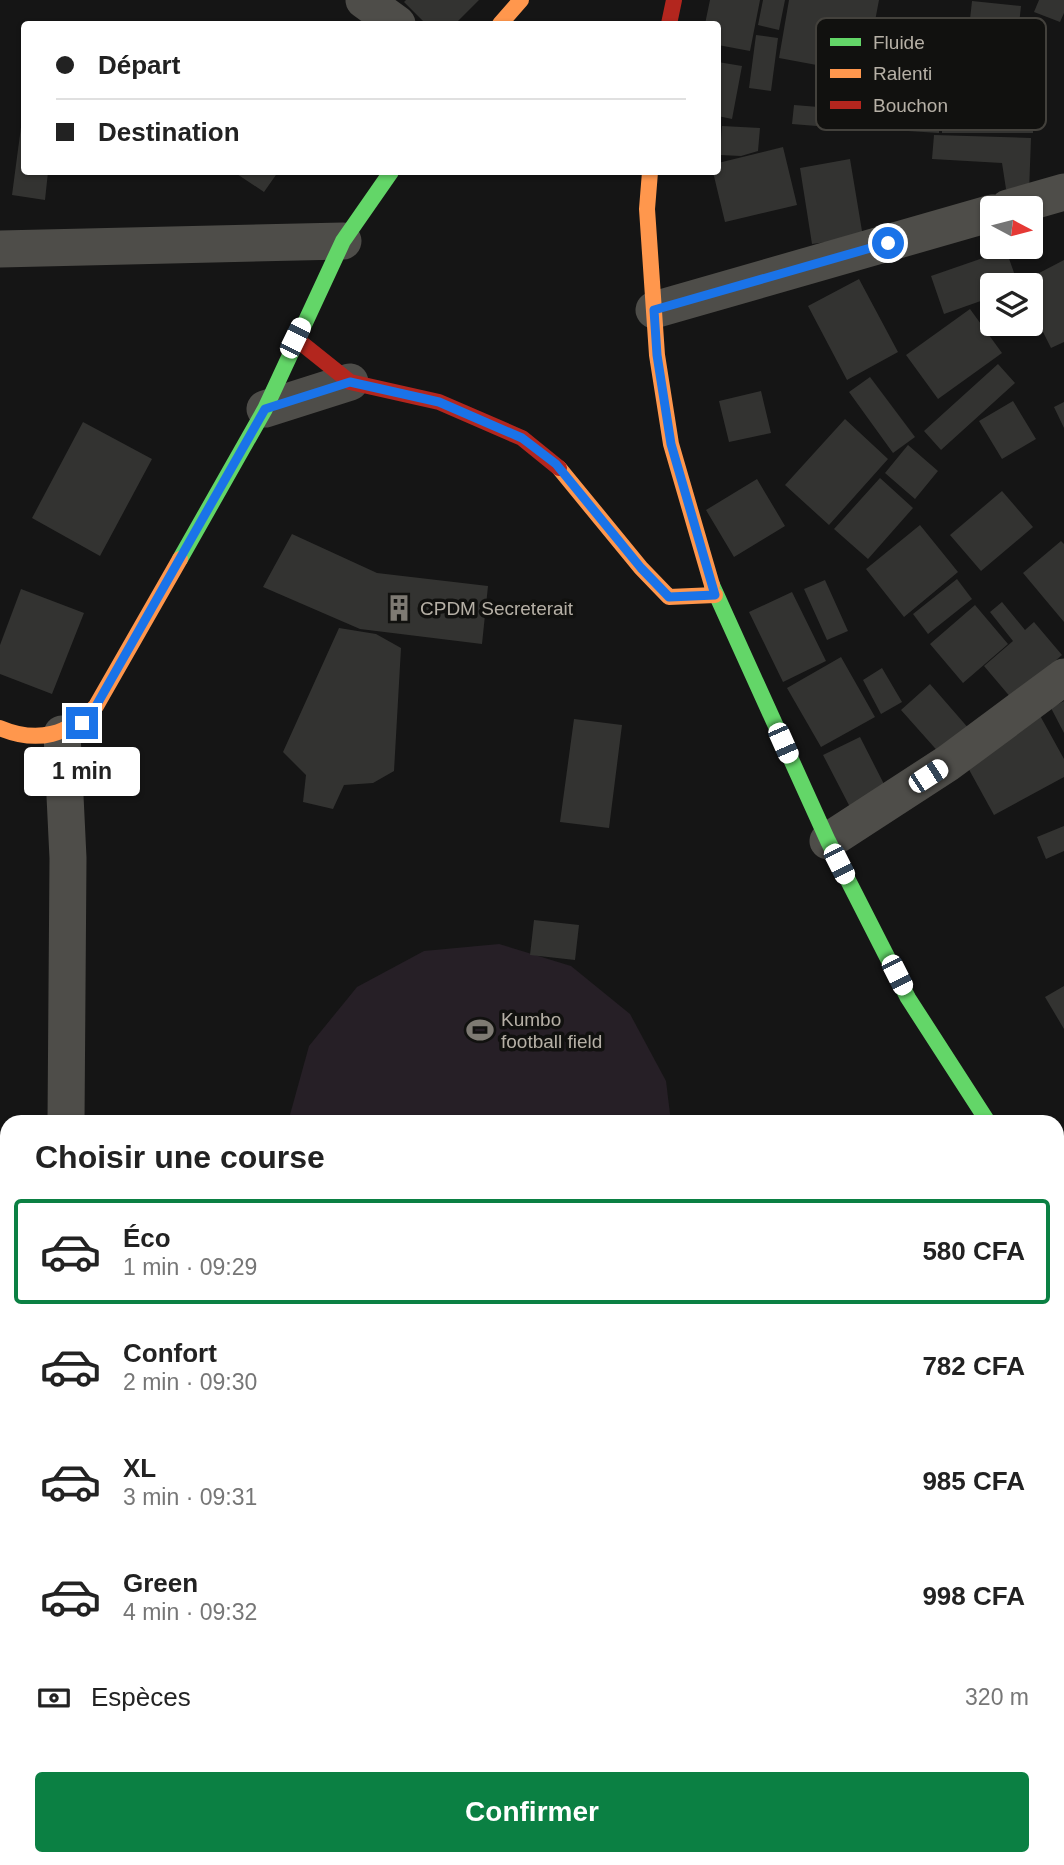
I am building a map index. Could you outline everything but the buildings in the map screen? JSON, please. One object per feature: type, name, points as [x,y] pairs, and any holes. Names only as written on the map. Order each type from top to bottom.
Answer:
[{"type":"street","points":[[364,0],[393,21]]},
{"type":"street","points":[[503,21],[521,0]]},
{"type":"street","points":[[670,21],[674,0]]},
{"type":"street","points":[[0,728],[9,733],[37,738],[62,734],[82,723],[96,706],[265,409],[295,338],[343,241],[389,175]]},
{"type":"street","points":[[650,175],[647,209],[657,355],[671,444],[715,595],[828,841],[908,998],[983,1115]]},
{"type":"street","points":[[1043,198],[1064,192]]},
{"type":"street","points":[[654,310],[980,216]]},
{"type":"street","points":[[0,249],[343,241]]},
{"type":"street","points":[[295,338],[350,382],[439,402],[522,438],[556,464],[641,568],[669,597],[715,595]]},
{"type":"street","points":[[265,409],[350,382]]},
{"type":"street","points":[[828,841],[948,763],[1064,677]]},
{"type":"street","points":[[62,734],[68,858],[66,1115]]},
{"type":"shaded area","name":"Kumbo football field","points":[[499,944],[571,966],[630,1014],[666,1081],[670,1115],[290,1115],[309,1046],[357,987],[424,951]]},
{"type":"traffic: fast","points":[[180,559],[265,409],[343,241],[389,175]]},
{"type":"traffic: fast","points":[[712,585],[828,841],[908,998],[983,1115]]},
{"type":"traffic: slow","points":[[503,21],[521,0]]},
{"type":"traffic: slow","points":[[650,175],[647,209],[657,355],[671,444],[712,585]]},
{"type":"traffic: slow","points":[[559,468],[641,568],[669,597],[715,595]]},
{"type":"traffic: slow","points":[[0,728],[27,735],[52,734],[75,724],[96,706],[180,559]]},
{"type":"traffic: jam","points":[[670,21],[674,0]]},
{"type":"traffic: jam","points":[[295,338],[350,382],[439,402],[522,438],[559,468]]},
{"type":"place","name":"CPDM Secreterait","points":[[399,608]]},
{"type":"place","name":"Kumbo football field","points":[[480,1030]]},
{"type":"route","points":[[82,723],[96,706],[265,409],[350,382],[439,402],[522,438],[556,464],[641,568],[669,597],[715,595],[671,444],[657,355],[654,310],[888,243]]}]
